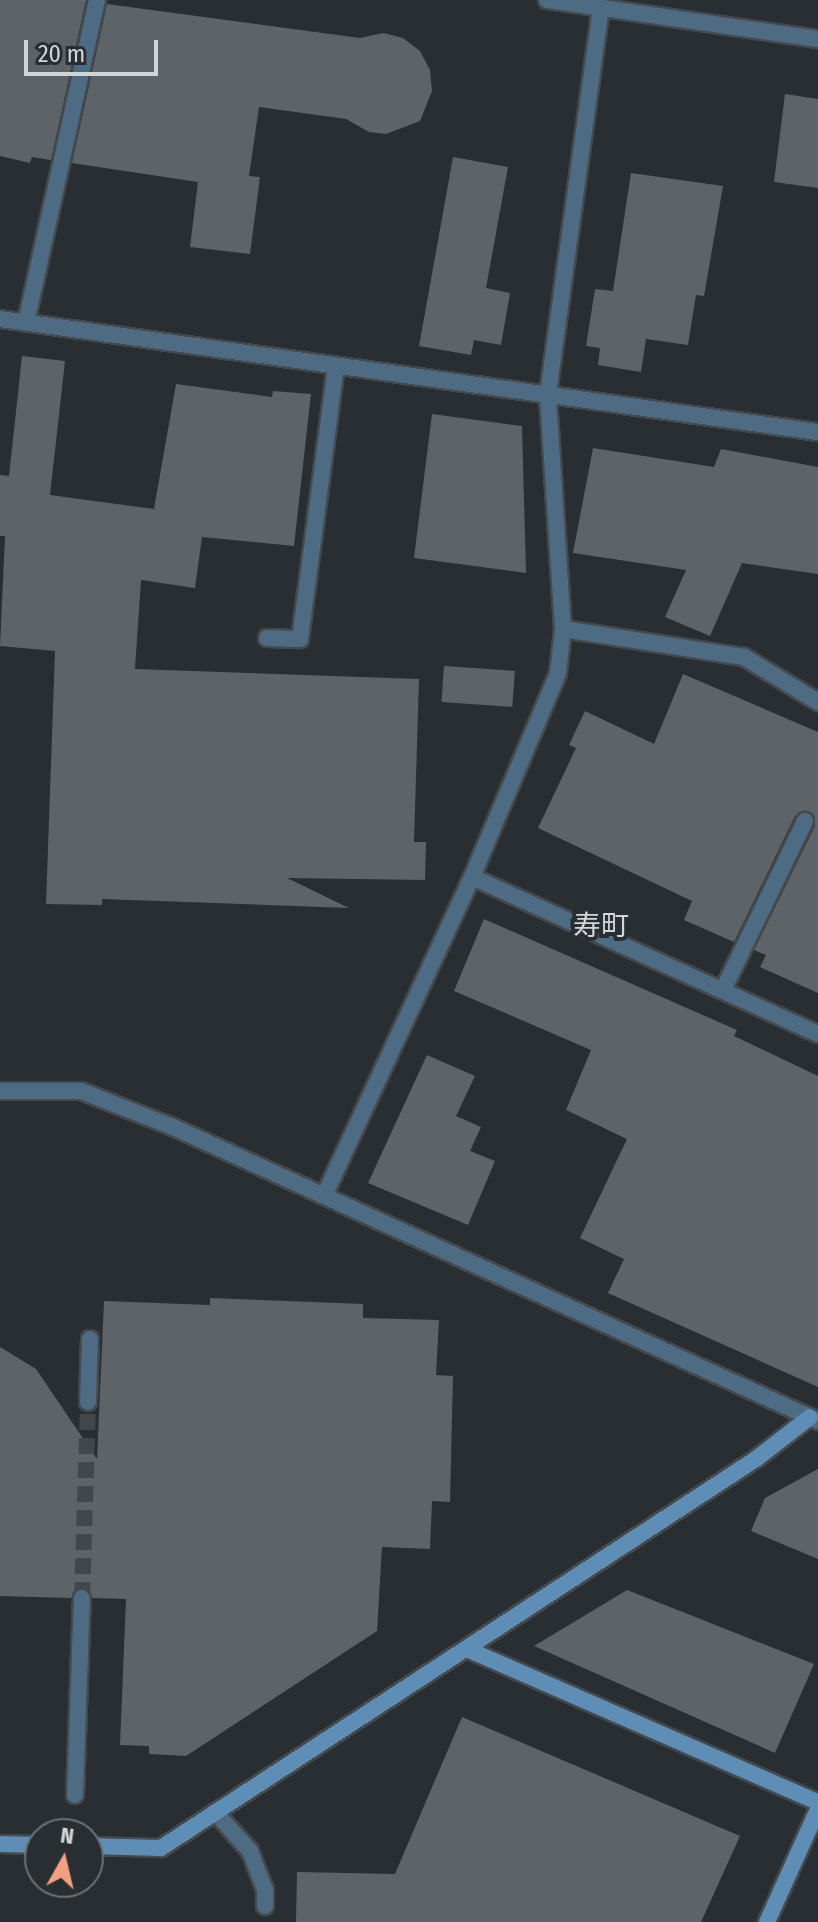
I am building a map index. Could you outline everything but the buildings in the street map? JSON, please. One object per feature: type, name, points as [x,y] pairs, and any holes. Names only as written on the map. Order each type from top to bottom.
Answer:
[{"type":"street","points":[[26,323],[97,0]]},
{"type":"street","points":[[547,0],[818,39]]},
{"type":"street","points":[[324,1196],[472,877],[558,673],[563,629],[548,394],[601,8]]},
{"type":"street","points":[[0,319],[818,432]]},
{"type":"street","points":[[267,638],[300,639],[336,366]]},
{"type":"street","points":[[563,629],[744,657],[818,702]]},
{"type":"street","points":[[723,990],[805,821]]},
{"type":"street","points":[[472,877],[818,1034]]},
{"type":"street","points":[[0,1091],[81,1091],[324,1196],[815,1417]]},
{"type":"street","points":[[88,1402],[90,1339]]},
{"type":"street","points":[[104,1846],[161,1848],[756,1459],[815,1417]]},
{"type":"street","points":[[75,1795],[82,1598]]},
{"type":"street","points":[[467,1649],[818,1802]]},
{"type":"street","points":[[767,1922],[818,1809]]},
{"type":"street","points":[[215,1812],[250,1851],[265,1890],[265,1906]]},
{"type":"street","points":[[0,1844],[24,1845]]},
{"type":"tunnel","points":[[82,1598],[88,1402]]},
{"type":"district","name":"寿町","points":[[601,926]]}]
